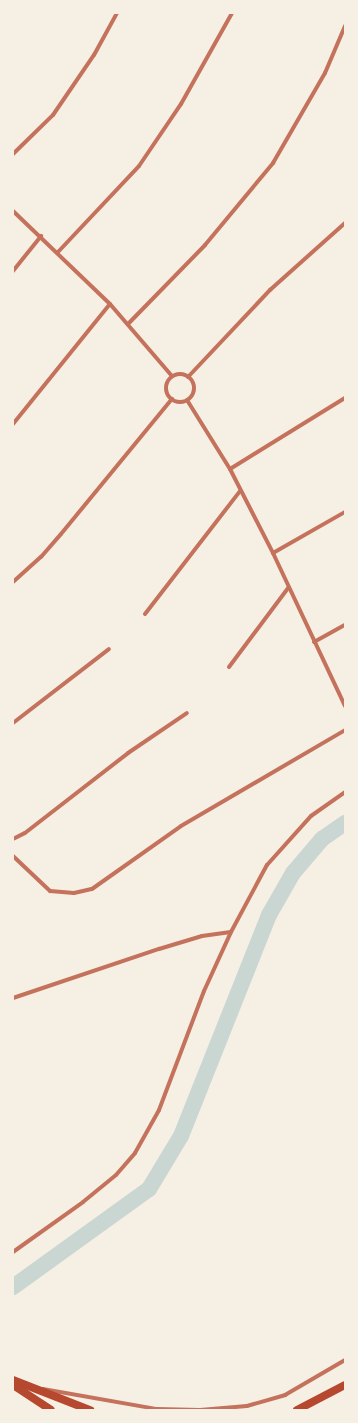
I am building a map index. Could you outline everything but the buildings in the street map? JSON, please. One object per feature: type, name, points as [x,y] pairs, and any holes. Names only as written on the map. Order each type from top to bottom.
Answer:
[{"type":"main road","points":[[13,1380],[39,1388],[90,1410]]},
{"type":"main road","points":[[297,1410],[345,1384]]},
{"type":"main road","points":[[13,1385],[51,1410]]},
{"type":"street","points":[[13,154],[53,115],[94,55],[117,13]]},
{"type":"street","points":[[58,252],[139,166],[181,104],[232,13]]},
{"type":"street","points":[[129,323],[205,245],[273,163],[325,73],[345,26]]},
{"type":"street","points":[[13,211],[58,252],[129,323],[172,376]]},
{"type":"street","points":[[188,377],[270,290],[345,223]]},
{"type":"street","points":[[13,271],[41,236]]},
{"type":"street","points":[[13,424],[110,304]]},
{"type":"street","points":[[177,374],[188,377],[193,386],[191,396],[187,400],[176,402],[168,395],[166,385],[172,376],[177,374]]},
{"type":"street","points":[[230,469],[345,398]]},
{"type":"street","points":[[13,582],[41,556],[61,534],[172,399]]},
{"type":"street","points":[[187,400],[230,469],[273,553],[288,588],[345,706]]},
{"type":"street","points":[[145,614],[240,491]]},
{"type":"street","points":[[273,553],[345,512]]},
{"type":"street","points":[[229,667],[288,588]]},
{"type":"street","points":[[314,642],[345,625]]},
{"type":"street","points":[[13,723],[110,649]]},
{"type":"street","points":[[13,838],[31,829],[128,753],[187,713]]},
{"type":"street","points":[[13,856],[50,891],[74,893],[92,889],[181,826],[345,730]]},
{"type":"street","points":[[13,1252],[84,1202],[116,1175],[135,1153],[159,1110],[204,991],[231,932],[267,866],[311,816],[345,792]]},
{"type":"street","points":[[13,998],[159,948],[202,936],[231,932]]},
{"type":"street","points":[[39,1388],[157,1409],[200,1410],[247,1406],[285,1395],[345,1360]]},
{"type":"waterway","points":[[13,1287],[149,1189],[181,1136],[269,915],[293,873],[322,839],[345,823]]}]
